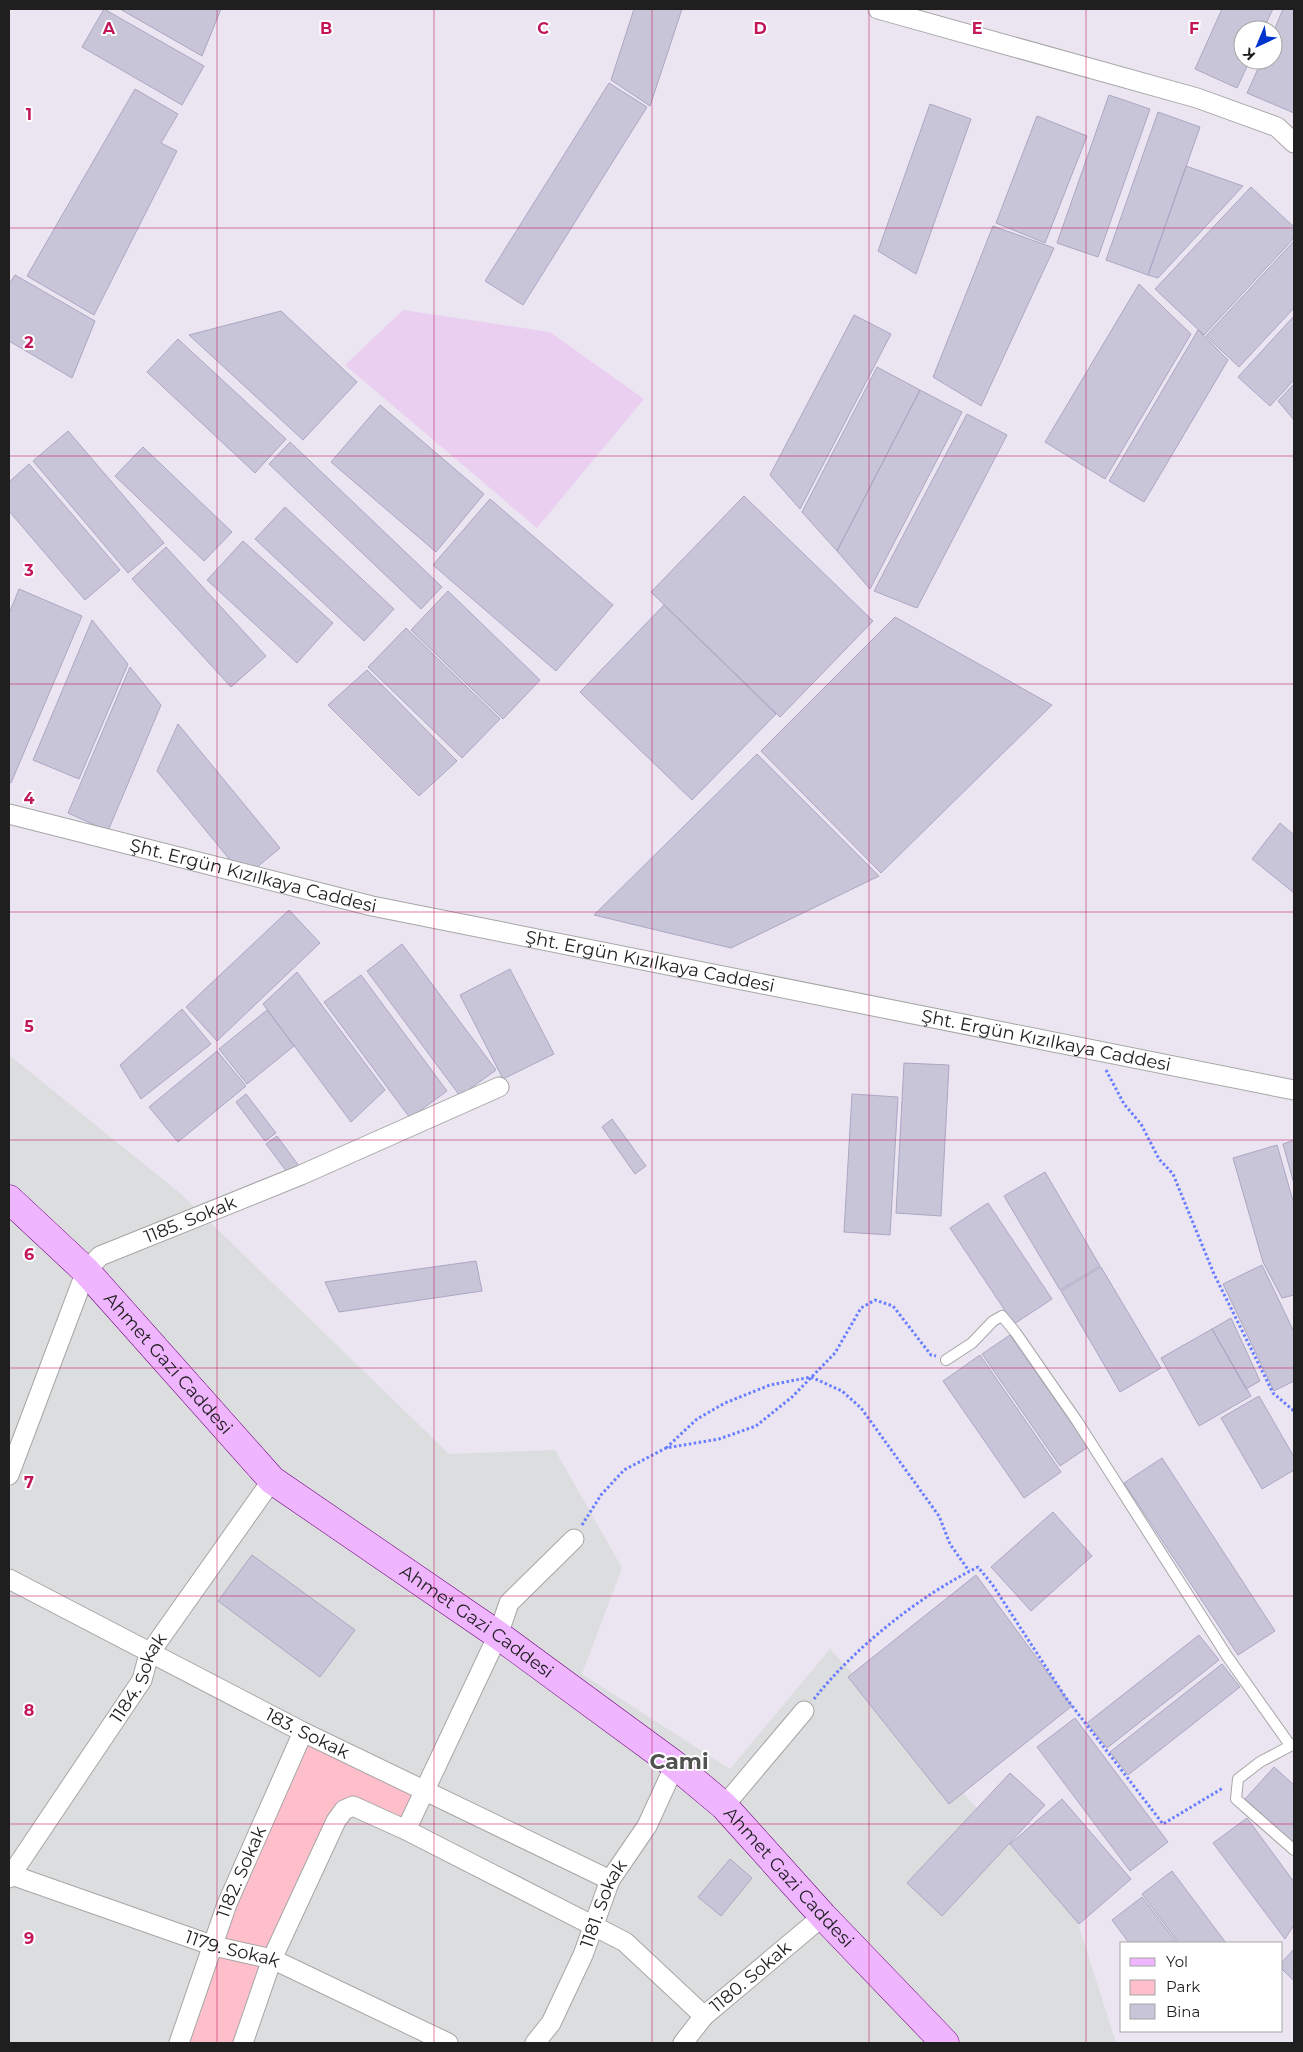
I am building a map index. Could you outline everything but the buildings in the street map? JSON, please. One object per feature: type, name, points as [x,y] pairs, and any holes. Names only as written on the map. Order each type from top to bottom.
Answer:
[{"type":"street","points":[[878,9],[1197,98],[1277,127],[1294,143]]},
{"type":"street","name":"Şht. Ergün Kızılkaya Caddesi","points":[[9,814],[372,906],[1294,1090]]},
{"type":"street","name":"1185. Sokak","points":[[9,1476],[86,1271],[100,1256],[301,1175],[499,1087]]},
{"type":"street","name":"Ahmet Gazi Caddesi","points":[[9,1199],[86,1271],[272,1480],[498,1635],[676,1765],[724,1806],[824,1916],[944,2043]]},
{"type":"street","name":"1184. Sokak","points":[[9,1875],[142,1680],[149,1654],[272,1480]]},
{"type":"street","points":[[406,1830],[498,1635],[509,1603],[574,1539]]},
{"type":"street","name":"183. Sokak","points":[[9,1579],[149,1654],[303,1732],[610,1880]]},
{"type":"street","points":[[724,1806],[804,1711]]},
{"type":"street","name":"1182. Sokak","points":[[179,2043],[227,1904],[303,1732]]},
{"type":"street","name":"1181. Sokak","points":[[535,2043],[551,2023],[583,1955],[610,1880],[647,1826],[676,1765]]},
{"type":"street","points":[[243,2043],[272,1958],[336,1821],[344,1810],[353,1806],[406,1830],[625,1942],[704,2016]]},
{"type":"street","name":"1179. Sokak","points":[[9,1875],[214,1946],[272,1958],[448,2043]]},
{"type":"street","name":"1180. Sokak","points":[[683,2043],[704,2016],[824,1916]]},
{"type":"lane","points":[[946,1360],[972,1343],[993,1321],[1002,1316],[1016,1332],[1077,1421],[1227,1656],[1292,1744],[1260,1762],[1238,1779],[1236,1799],[1294,1850]]},
{"type":"path","points":[[1098,1050],[1111,1082],[1124,1104],[1141,1124],[1159,1159],[1174,1174],[1214,1274],[1273,1393],[1294,1411]]},
{"type":"path","points":[[666,1448],[719,1439],[756,1426],[792,1397],[835,1353],[860,1308],[875,1300],[893,1306],[931,1355],[946,1360]]},
{"type":"path","points":[[574,1539],[601,1495],[624,1470],[666,1448],[697,1419],[725,1403],[770,1385],[812,1377],[842,1391],[861,1408],[939,1516],[950,1544],[969,1571]]},
{"type":"path","points":[[804,1711],[825,1685],[914,1605],[978,1567],[992,1584],[1066,1698],[1163,1824],[1238,1779]]},
{"type":"shaded area","points":[[403,310],[550,332],[644,399],[537,528],[345,365]]},
{"type":"shaded area","points":[[9,1055],[181,1194],[449,1454],[555,1450],[622,1568],[582,1674],[730,1769],[830,1649],[1075,1914],[1116,2043],[9,2043]]},
{"type":"green space","points":[[303,1732],[426,1790],[406,1830],[353,1806],[243,2043],[179,2043]]},
{"type":"district","name":"Cami","points":[[679,1761]]}]
